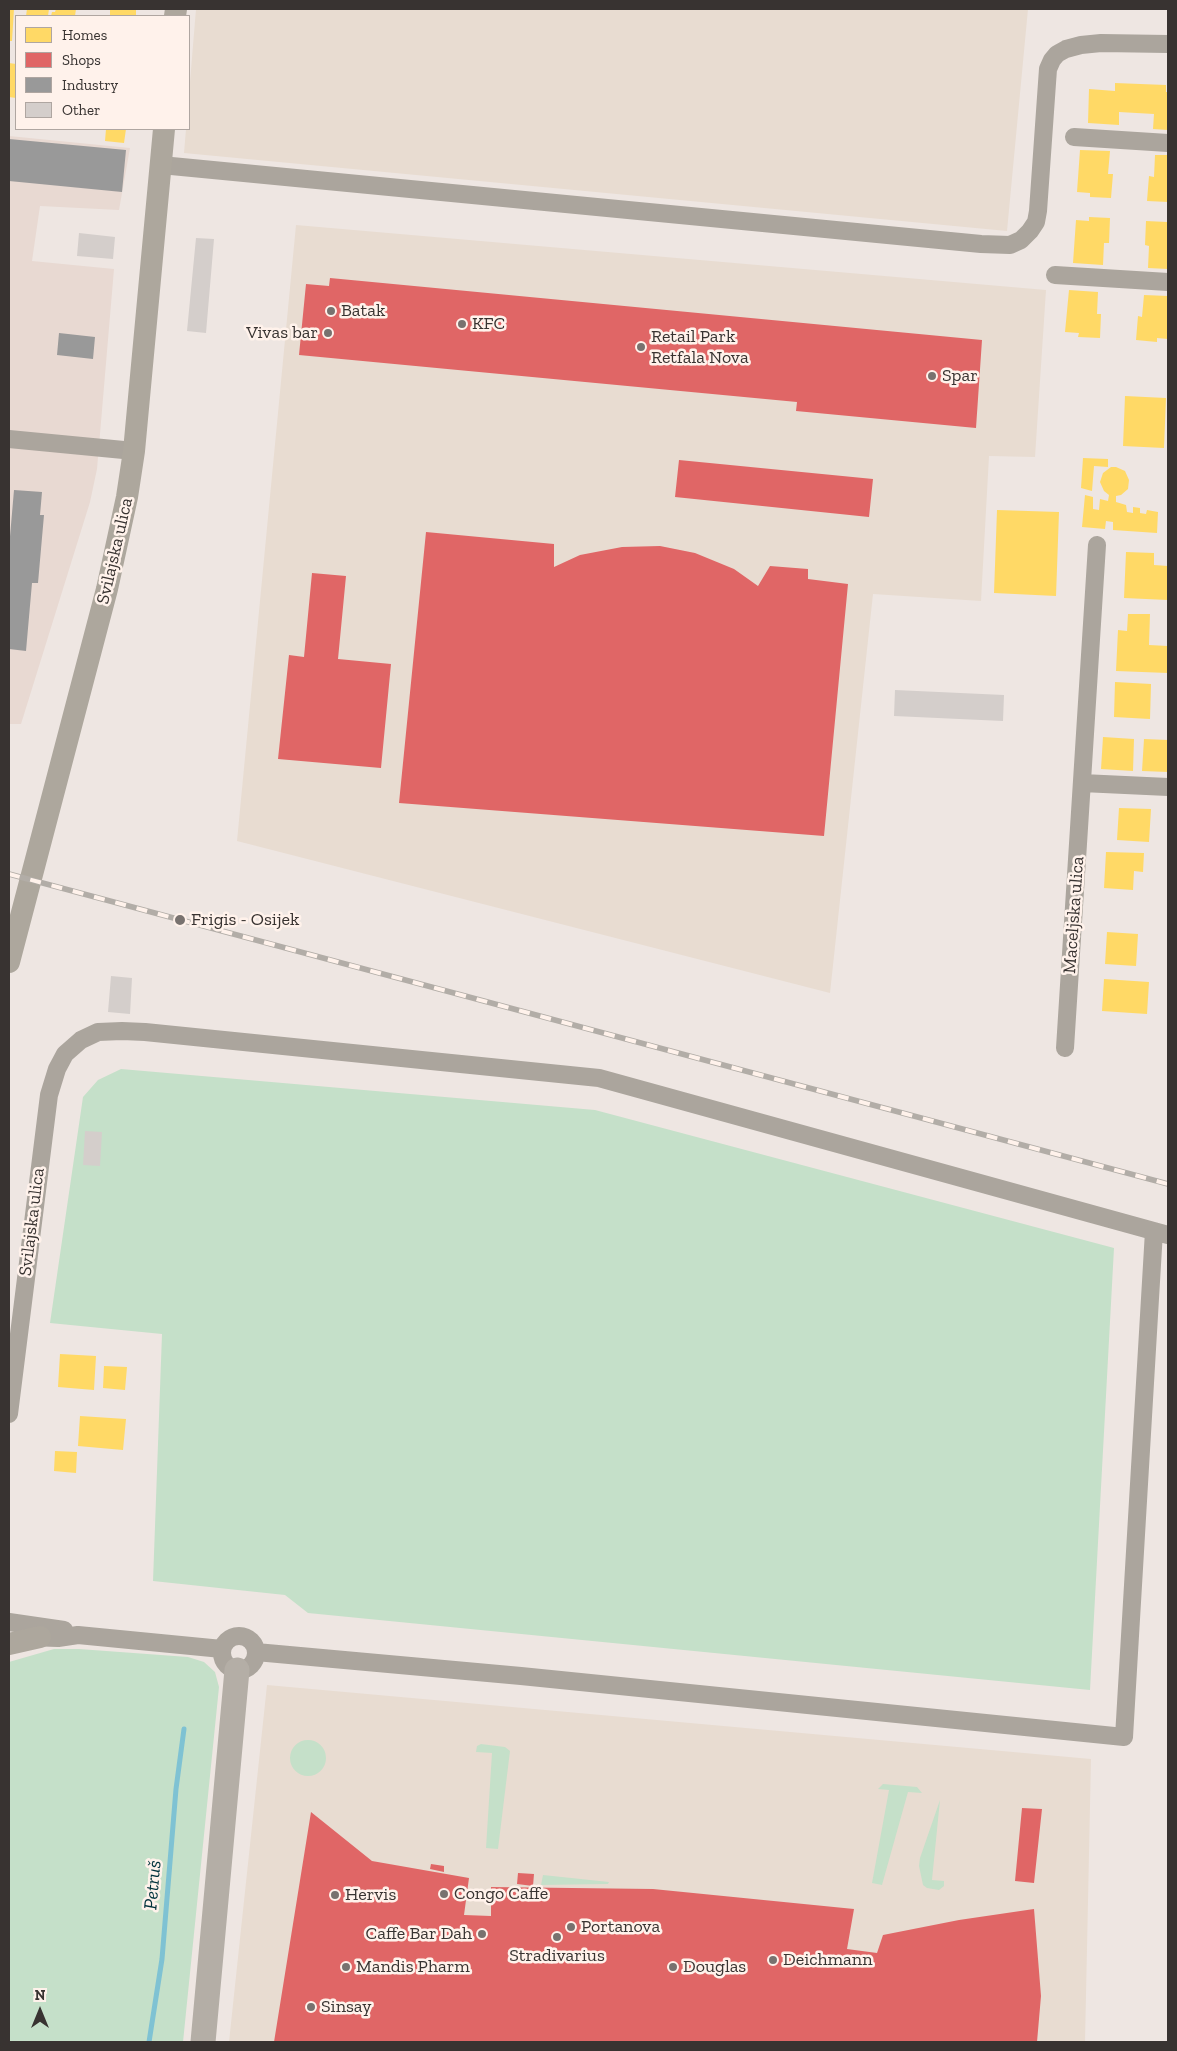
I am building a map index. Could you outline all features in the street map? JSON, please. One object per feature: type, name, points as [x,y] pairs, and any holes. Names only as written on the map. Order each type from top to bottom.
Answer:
[{"type":"highway","points":[[203,2042],[237,1670]]},
{"type":"main road","name":"Svilajska ulica","points":[[9,962],[107,589],[128,497],[164,130]]},
{"type":"main road","points":[[9,1644],[40,1638]]},
{"type":"street","points":[[161,165],[981,244],[1010,245],[1021,240],[1036,222],[1048,69],[1057,54],[1066,49],[1081,45],[1101,43],[1168,44]]},
{"type":"street","points":[[1074,137],[1168,142]]},
{"type":"street","points":[[1055,275],[1168,282]]},
{"type":"street","points":[[9,439],[134,451]]},
{"type":"street","name":"Maceljska ulica","points":[[1066,1048],[1097,545]]},
{"type":"street","points":[[1082,783],[1168,787]]},
{"type":"street","name":"Svilajska ulica","points":[[9,1414],[49,1095],[57,1069],[65,1054],[81,1040],[98,1032],[145,1032],[599,1078],[1161,1233]]},
{"type":"street","points":[[256,1652],[522,1676],[1124,1736],[1161,1233]]},
{"type":"street","points":[[9,1622],[61,1629],[78,1635],[222,1649]]},
{"type":"street","points":[[9,1635],[58,1638],[78,1635]]},
{"type":"street","points":[[238,1636],[248,1638],[255,1646],[256,1652],[251,1665],[242,1670],[228,1667],[224,1663],[221,1654],[228,1640],[238,1636]]},
{"type":"shaded area","points":[[196,9],[1028,9],[1007,231],[184,153],[186,130],[190,130],[190,82]]},
{"type":"shaded area","points":[[9,136],[130,148],[119,210],[40,206],[32,261],[114,269],[97,469],[90,502],[21,724],[9,724]]},
{"type":"shaded area","points":[[296,225],[1046,290],[1035,457],[989,456],[981,601],[873,594],[830,993],[237,841]]},
{"type":"shaded area","points":[[267,1685],[1091,1759],[1085,2042],[229,2042]]},
{"type":"green space","points":[[121,1069],[595,1110],[1114,1248],[1090,1690],[308,1613],[285,1595],[153,1581],[162,1334],[50,1323],[83,1097],[98,1080]]},
{"type":"green space","points":[[54,1649],[188,1657],[204,1662],[215,1672],[219,1687],[183,2042],[9,2042],[9,1662]]},
{"type":"green space","points":[[308,1740],[321,1745],[326,1758],[321,1771],[308,1776],[295,1771],[290,1758],[295,1745]]},
{"type":"green space","points":[[481,1744],[505,1747],[510,1751],[498,1849],[486,1848],[492,1753],[476,1752],[477,1746]]},
{"type":"green space","points":[[883,1784],[917,1787],[922,1793],[908,1792],[882,1885],[872,1883],[889,1790],[878,1789]]},
{"type":"green space","points":[[940,1800],[932,1880],[944,1881],[944,1886],[939,1890],[927,1888],[923,1885],[919,1866]]},
{"type":"green space","points":[[543,1875],[609,1882],[608,1884],[541,1885]]},
{"type":"building: Homes","points":[[9,9],[14,9],[12,41],[9,41]]},
{"type":"building: Homes","points":[[27,9],[49,9],[48,15],[26,15]]},
{"type":"building: Homes","points":[[56,9],[76,9],[75,15],[51,15],[52,12],[55,12]]},
{"type":"building: Homes","points":[[110,9],[136,9],[136,15],[110,15]]},
{"type":"building: Homes","points":[[9,63],[15,64],[15,98],[9,97]]},
{"type":"building: Homes","points":[[1115,83],[1166,85],[1166,92],[1168,92],[1168,130],[1153,129],[1154,114],[1119,112],[1119,125],[1088,123],[1089,89],[1115,91]]},
{"type":"building: Homes","points":[[106,130],[126,130],[124,143],[105,141]]},
{"type":"building: Homes","points":[[1080,150],[1110,151],[1108,174],[1113,174],[1111,198],[1090,197],[1090,193],[1077,192]]},
{"type":"building: Homes","points":[[1155,155],[1168,155],[1168,202],[1147,201],[1149,176],[1154,177]]},
{"type":"building: Homes","points":[[1089,217],[1110,218],[1109,243],[1104,243],[1103,265],[1073,263],[1076,220],[1089,221]]},
{"type":"building: Homes","points":[[1146,221],[1167,222],[1168,269],[1148,268],[1149,246],[1145,245]]},
{"type":"building: Homes","points":[[1069,290],[1098,292],[1097,314],[1101,314],[1100,338],[1078,337],[1079,333],[1065,332]]},
{"type":"building: Homes","points":[[1144,295],[1168,296],[1168,339],[1157,338],[1157,342],[1136,340],[1138,316],[1142,317]]},
{"type":"building: Homes","points":[[1125,396],[1166,398],[1164,448],[1123,446]]},
{"type":"building: Homes","points":[[1083,458],[1108,459],[1108,467],[1094,466],[1092,491],[1081,488]]},
{"type":"building: Homes","points":[[1111,467],[1125,471],[1129,480],[1128,489],[1121,495],[1116,496],[1116,502],[1126,505],[1127,512],[1133,513],[1133,507],[1140,508],[1140,513],[1146,514],[1147,510],[1158,512],[1157,533],[1113,530],[1113,522],[1106,521],[1105,529],[1082,527],[1085,495],[1093,497],[1093,509],[1099,510],[1100,499],[1108,501],[1109,495],[1104,491],[1100,482],[1103,473]]},
{"type":"building: Homes","points":[[997,510],[1059,512],[1056,596],[994,593]]},
{"type":"building: Homes","points":[[1126,552],[1154,553],[1154,565],[1168,566],[1168,600],[1124,598]]},
{"type":"building: Homes","points":[[1128,614],[1150,614],[1149,645],[1168,646],[1168,673],[1116,671],[1118,630],[1127,631]]},
{"type":"building: Homes","points":[[1115,682],[1151,684],[1150,719],[1114,717]]},
{"type":"building: Homes","points":[[1103,737],[1134,739],[1133,771],[1101,769]]},
{"type":"building: Homes","points":[[1144,739],[1168,740],[1168,772],[1142,771]]},
{"type":"building: Homes","points":[[1119,808],[1151,809],[1149,842],[1117,840]]},
{"type":"building: Homes","points":[[1106,852],[1144,853],[1143,872],[1134,871],[1133,890],[1104,888]]},
{"type":"building: Homes","points":[[1107,932],[1138,934],[1136,966],[1105,964]]},
{"type":"building: Homes","points":[[1104,979],[1149,982],[1147,1014],[1102,1011]]},
{"type":"building: Homes","points":[[60,1354],[96,1356],[94,1390],[58,1387]]},
{"type":"building: Homes","points":[[104,1366],[127,1367],[125,1390],[103,1388]]},
{"type":"building: Homes","points":[[80,1416],[126,1419],[123,1450],[78,1446]]},
{"type":"building: Homes","points":[[55,1451],[77,1452],[76,1473],[54,1471]]},
{"type":"building: Shops","name":"Retail Park Retfala Nova","points":[[330,278],[982,340],[976,428],[796,411],[797,402],[299,355],[306,284],[329,286]]},
{"type":"building: Shops","points":[[679,460],[873,479],[869,517],[675,497]]},
{"type":"building: Shops","points":[[426,532],[554,544],[554,567],[580,555],[622,547],[660,546],[695,553],[734,569],[758,586],[770,566],[808,569],[808,579],[848,584],[824,836],[399,803]]},
{"type":"building: Shops","points":[[312,573],[346,576],[338,659],[391,664],[381,768],[278,759],[289,655],[304,657]]},
{"type":"building: Shops","points":[[1022,1808],[1042,1809],[1034,1883],[1015,1881]]},
{"type":"building: Shops","name":"Portanova","points":[[311,1812],[372,1861],[469,1878],[464,1915],[491,1916],[491,1887],[653,1889],[854,1909],[847,1949],[877,1953],[883,1935],[959,1920],[1034,1909],[1041,1996],[1037,2042],[274,2042]]},
{"type":"building: Shops","points":[[431,1864],[444,1866],[444,1872],[430,1869]]},
{"type":"building: Shops","points":[[518,1873],[534,1874],[533,1886],[517,1884]]},
{"type":"building: Industry","points":[[9,139],[126,150],[122,192],[9,181]]},
{"type":"building: Industry","points":[[59,333],[95,337],[93,359],[57,355]]},
{"type":"building: Industry","points":[[14,490],[42,492],[40,515],[44,515],[38,583],[32,583],[26,651],[9,649],[9,548]]},
{"type":"building: Other","points":[[79,233],[115,237],[113,259],[77,256]]},
{"type":"building: Other","points":[[196,238],[214,239],[206,333],[187,331]]},
{"type":"building: Other","points":[[895,690],[1004,695],[1003,721],[894,716]]},
{"type":"building: Other","points":[[111,976],[132,978],[130,1014],[108,1012]]},
{"type":"building: Other","points":[[85,1131],[102,1132],[100,1166],[83,1165]]},
{"type":"waterway","name":"Petruš","points":[[149,2042],[162,1959],[176,1789],[184,1729]]},
{"type":"railway","points":[[9,874],[1168,1184]]},
{"type":"place","name":"Batak","points":[[331,311]]},
{"type":"place","name":"KFC","points":[[462,324]]},
{"type":"place","name":"Vivas bar","points":[[328,333]]},
{"type":"place","name":"Retail Park Retfala Nova","points":[[641,347]]},
{"type":"place","name":"Spar","points":[[932,376]]},
{"type":"place","name":"Frigis - Osijek","points":[[180,920]]},
{"type":"place","name":"Congo Caffe","points":[[444,1894]]},
{"type":"place","name":"Hervis","points":[[335,1895]]},
{"type":"place","name":"Portanova","points":[[571,1927]]},
{"type":"place","name":"Caffe Bar Dah","points":[[482,1934]]},
{"type":"place","name":"Stradivarius","points":[[557,1937]]},
{"type":"place","name":"Deichmann","points":[[773,1960]]},
{"type":"place","name":"Mandis Pharm","points":[[346,1967]]},
{"type":"place","name":"Douglas","points":[[673,1967]]},
{"type":"place","name":"Sinsay","points":[[311,2007]]}]
